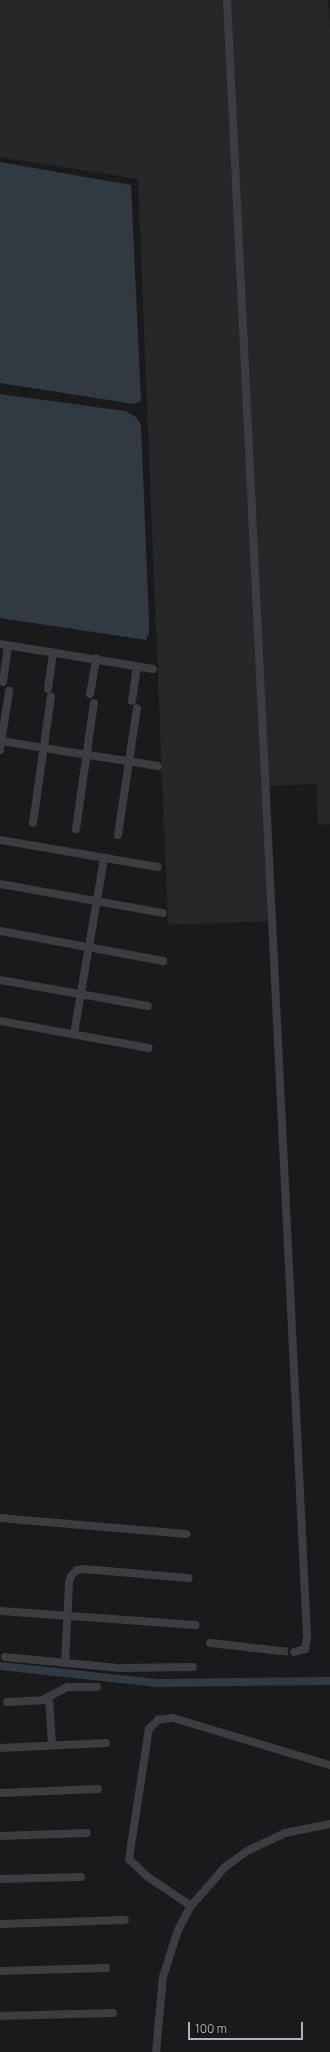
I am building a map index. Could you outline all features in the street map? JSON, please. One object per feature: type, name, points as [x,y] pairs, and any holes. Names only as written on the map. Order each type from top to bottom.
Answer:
[{"type":"street","points":[[227,0],[307,1629],[305,1649],[294,1652]]},
{"type":"street","points":[[3,682],[4,644],[153,669]]},
{"type":"street","points":[[33,823],[43,748],[53,652]]},
{"type":"street","points":[[90,694],[96,659]]},
{"type":"street","points":[[118,836],[129,761],[138,666]]},
{"type":"street","points":[[0,750],[9,691]]},
{"type":"street","points":[[76,829],[94,703]]},
{"type":"street","points":[[1,741],[158,766]]},
{"type":"street","points":[[0,840],[158,867]]},
{"type":"street","points":[[74,1034],[104,858]]},
{"type":"street","points":[[0,884],[162,914]]},
{"type":"street","points":[[0,931],[163,960]]},
{"type":"street","points":[[0,980],[148,1006]]},
{"type":"street","points":[[0,1021],[149,1048]]},
{"type":"street","points":[[0,1518],[186,1534]]},
{"type":"street","points":[[65,1663],[70,1583],[71,1576],[77,1570],[84,1569],[189,1578]]},
{"type":"street","points":[[0,1611],[195,1624]]},
{"type":"street","points":[[210,1642],[280,1651]]},
{"type":"street","points":[[5,1657],[120,1668],[193,1667]]},
{"type":"street","points":[[7,1702],[34,1701],[49,1698],[58,1691],[68,1687],[97,1687]]},
{"type":"street","points":[[49,1698],[52,1745]]},
{"type":"street","points":[[191,1906],[148,1877],[129,1859],[149,1729],[158,1720],[174,1718],[330,1765]]},
{"type":"street","points":[[0,1748],[106,1743]]},
{"type":"street","points":[[0,1793],[98,1789]]},
{"type":"street","points":[[156,2052],[163,1977],[178,1930],[191,1906],[225,1867],[247,1852],[285,1833],[330,1824]]},
{"type":"street","points":[[0,1836],[87,1832]]},
{"type":"street","points":[[0,1880],[81,1878]]},
{"type":"street","points":[[0,1924],[125,1920]]},
{"type":"street","points":[[0,1971],[106,1968]]},
{"type":"street","points":[[0,2016],[113,2013]]},
{"type":"shaded area","points":[[0,0],[328,0],[330,29],[330,824],[318,825],[316,784],[265,786],[271,921],[168,925],[138,179],[0,157]]},
{"type":"shaded area","points":[[0,162],[131,185],[141,401],[134,404],[0,383]]},
{"type":"shaded area","points":[[0,394],[125,411],[136,417],[141,425],[149,621],[149,633],[146,640],[0,618]]},
{"type":"waterway","points":[[0,1666],[157,1683],[330,1681]]},
{"type":"tunnel","points":[[280,1651],[294,1652]]}]
